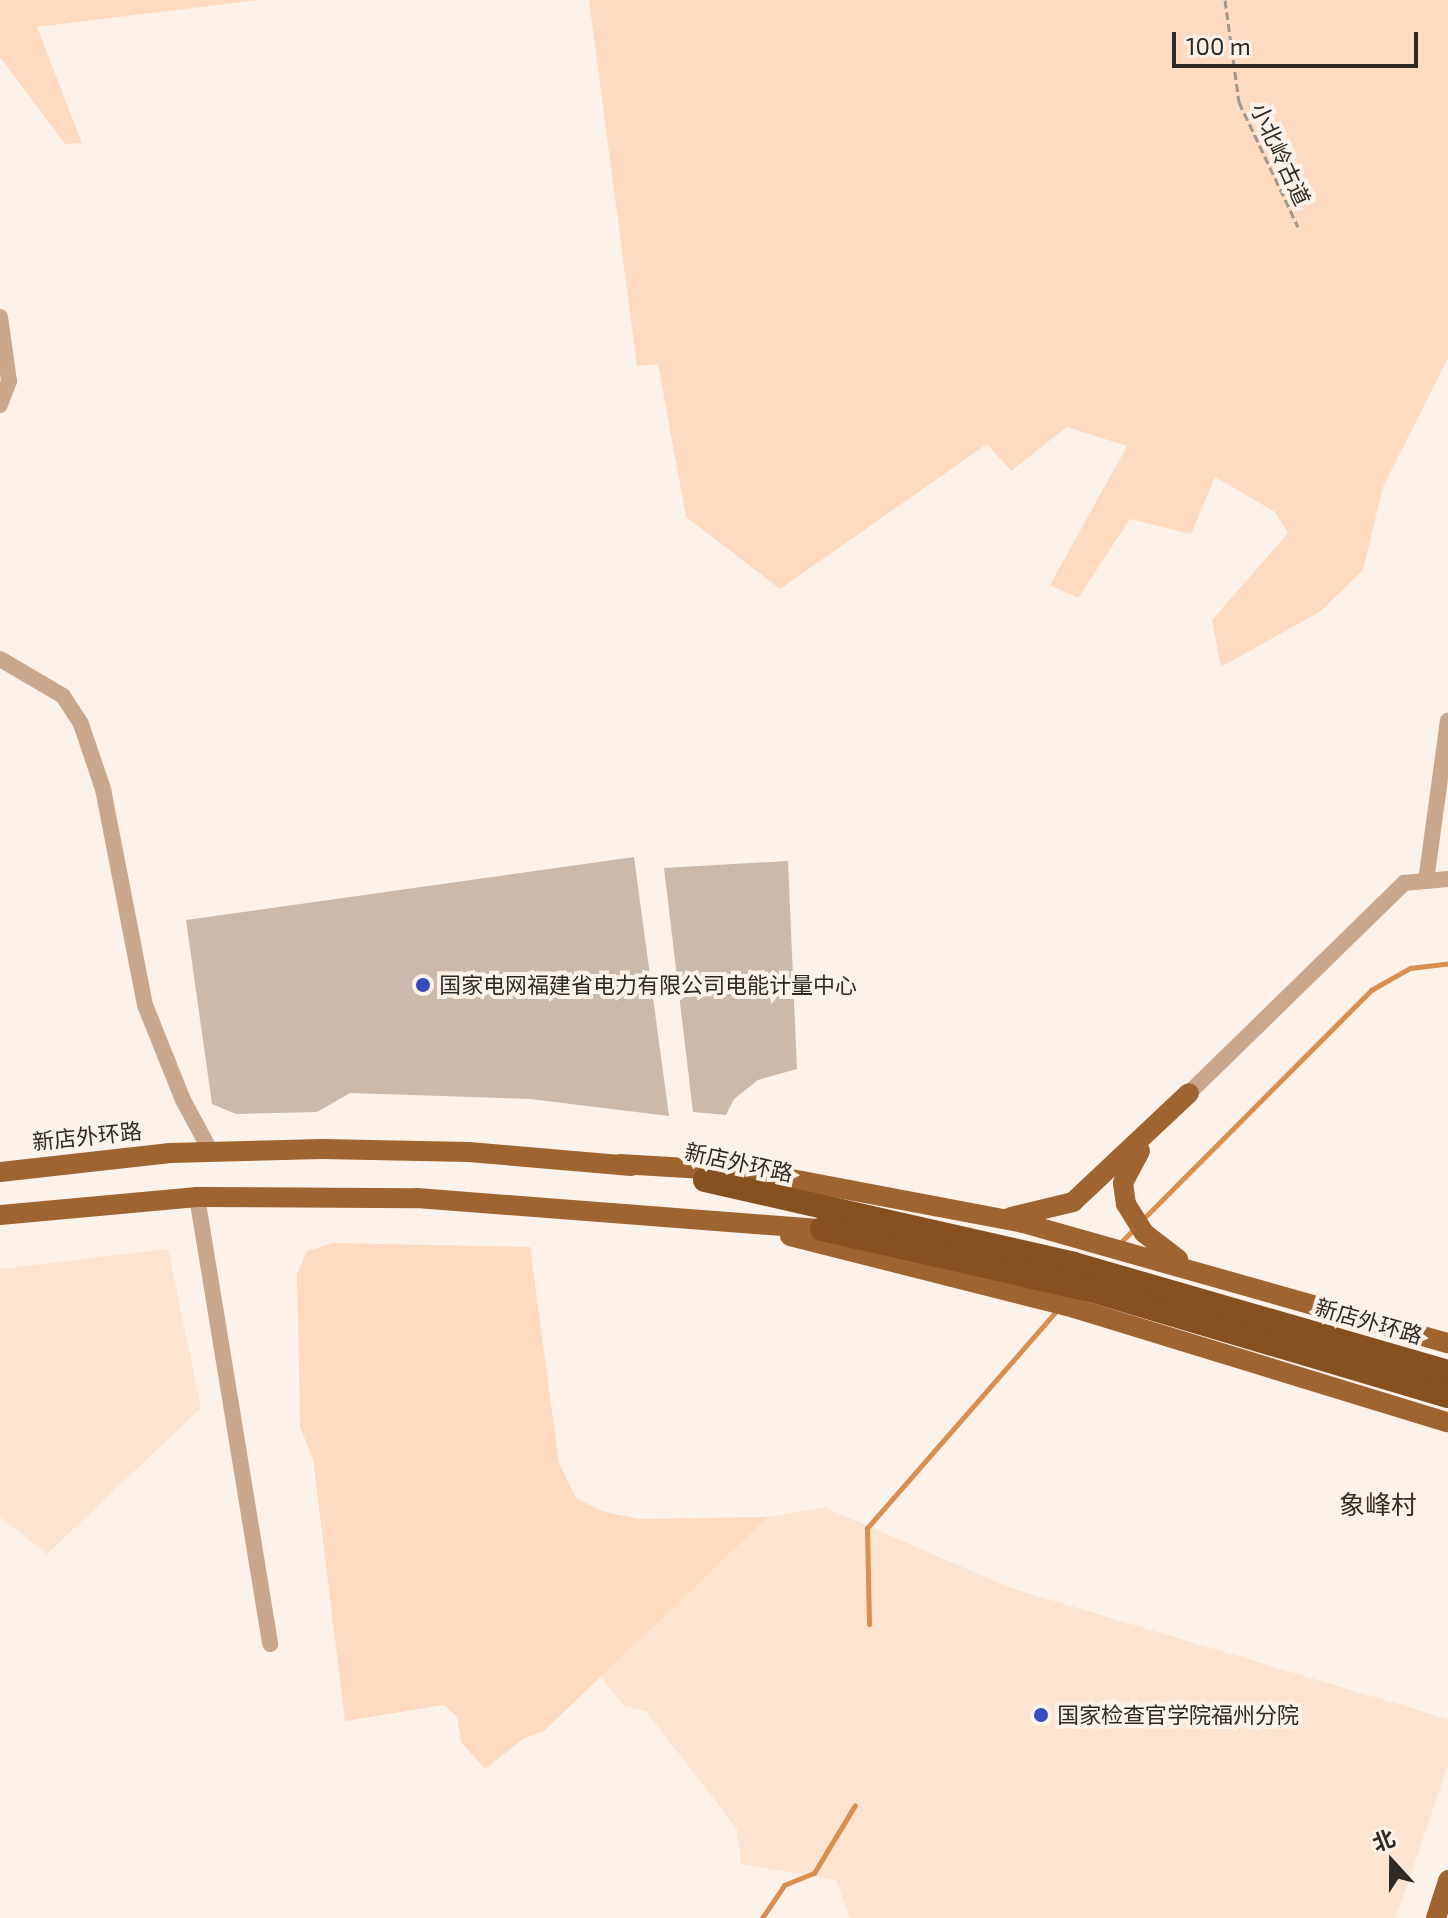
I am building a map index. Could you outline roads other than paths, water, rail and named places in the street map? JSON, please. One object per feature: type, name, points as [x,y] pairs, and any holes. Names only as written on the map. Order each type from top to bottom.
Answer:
[{"type":"highway","name":"新店外环路","points":[[705,1180],[1074,1264],[1448,1372]]},
{"type":"highway","points":[[822,1229],[1090,1290],[1448,1396]]},
{"type":"main road","points":[[1189,1093],[1130,1164],[1123,1183],[1130,1214],[1144,1233],[1199,1271]]},
{"type":"main road","points":[[997,1218],[1051,1211],[1073,1202],[1189,1093]]},
{"type":"main road","name":"新店外环路","points":[[0,1172],[211,1152],[425,1150],[620,1164],[705,1180]]},
{"type":"main road","points":[[620,1164],[754,1172],[997,1218],[1199,1271],[1448,1343]]},
{"type":"main road","points":[[0,1215],[197,1197],[496,1201],[822,1229]]},
{"type":"main road","points":[[742,1224],[1074,1308],[1448,1422]]},
{"type":"main road","points":[[1436,1918],[1448,1880]]},
{"type":"street","points":[[0,317],[9,381],[0,405]]},
{"type":"street","points":[[0,659],[63,696],[85,735],[103,789],[147,1014],[211,1152]]},
{"type":"street","points":[[1426,881],[1448,721]]},
{"type":"street","points":[[1189,1093],[1404,883],[1448,879]]},
{"type":"street","points":[[197,1197],[270,1644]]},
{"type":"waterway","points":[[1143,1219],[1371,990],[1410,968],[1448,963]]},
{"type":"waterway","points":[[1118,1245],[1136,1227]]},
{"type":"waterway","points":[[869,1624],[867,1528],[1056,1311]]},
{"type":"waterway","points":[[762,1918],[784,1885],[814,1873],[855,1805]]},
{"type":"place","name":"国家电网福建省电力有限公司电能计量中心","points":[[423,985]]},
{"type":"place","name":"国家检查官学院福州分院","points":[[1041,1715]]},
{"type":"district","name":"象峰村","points":[[1378,1504]]}]
